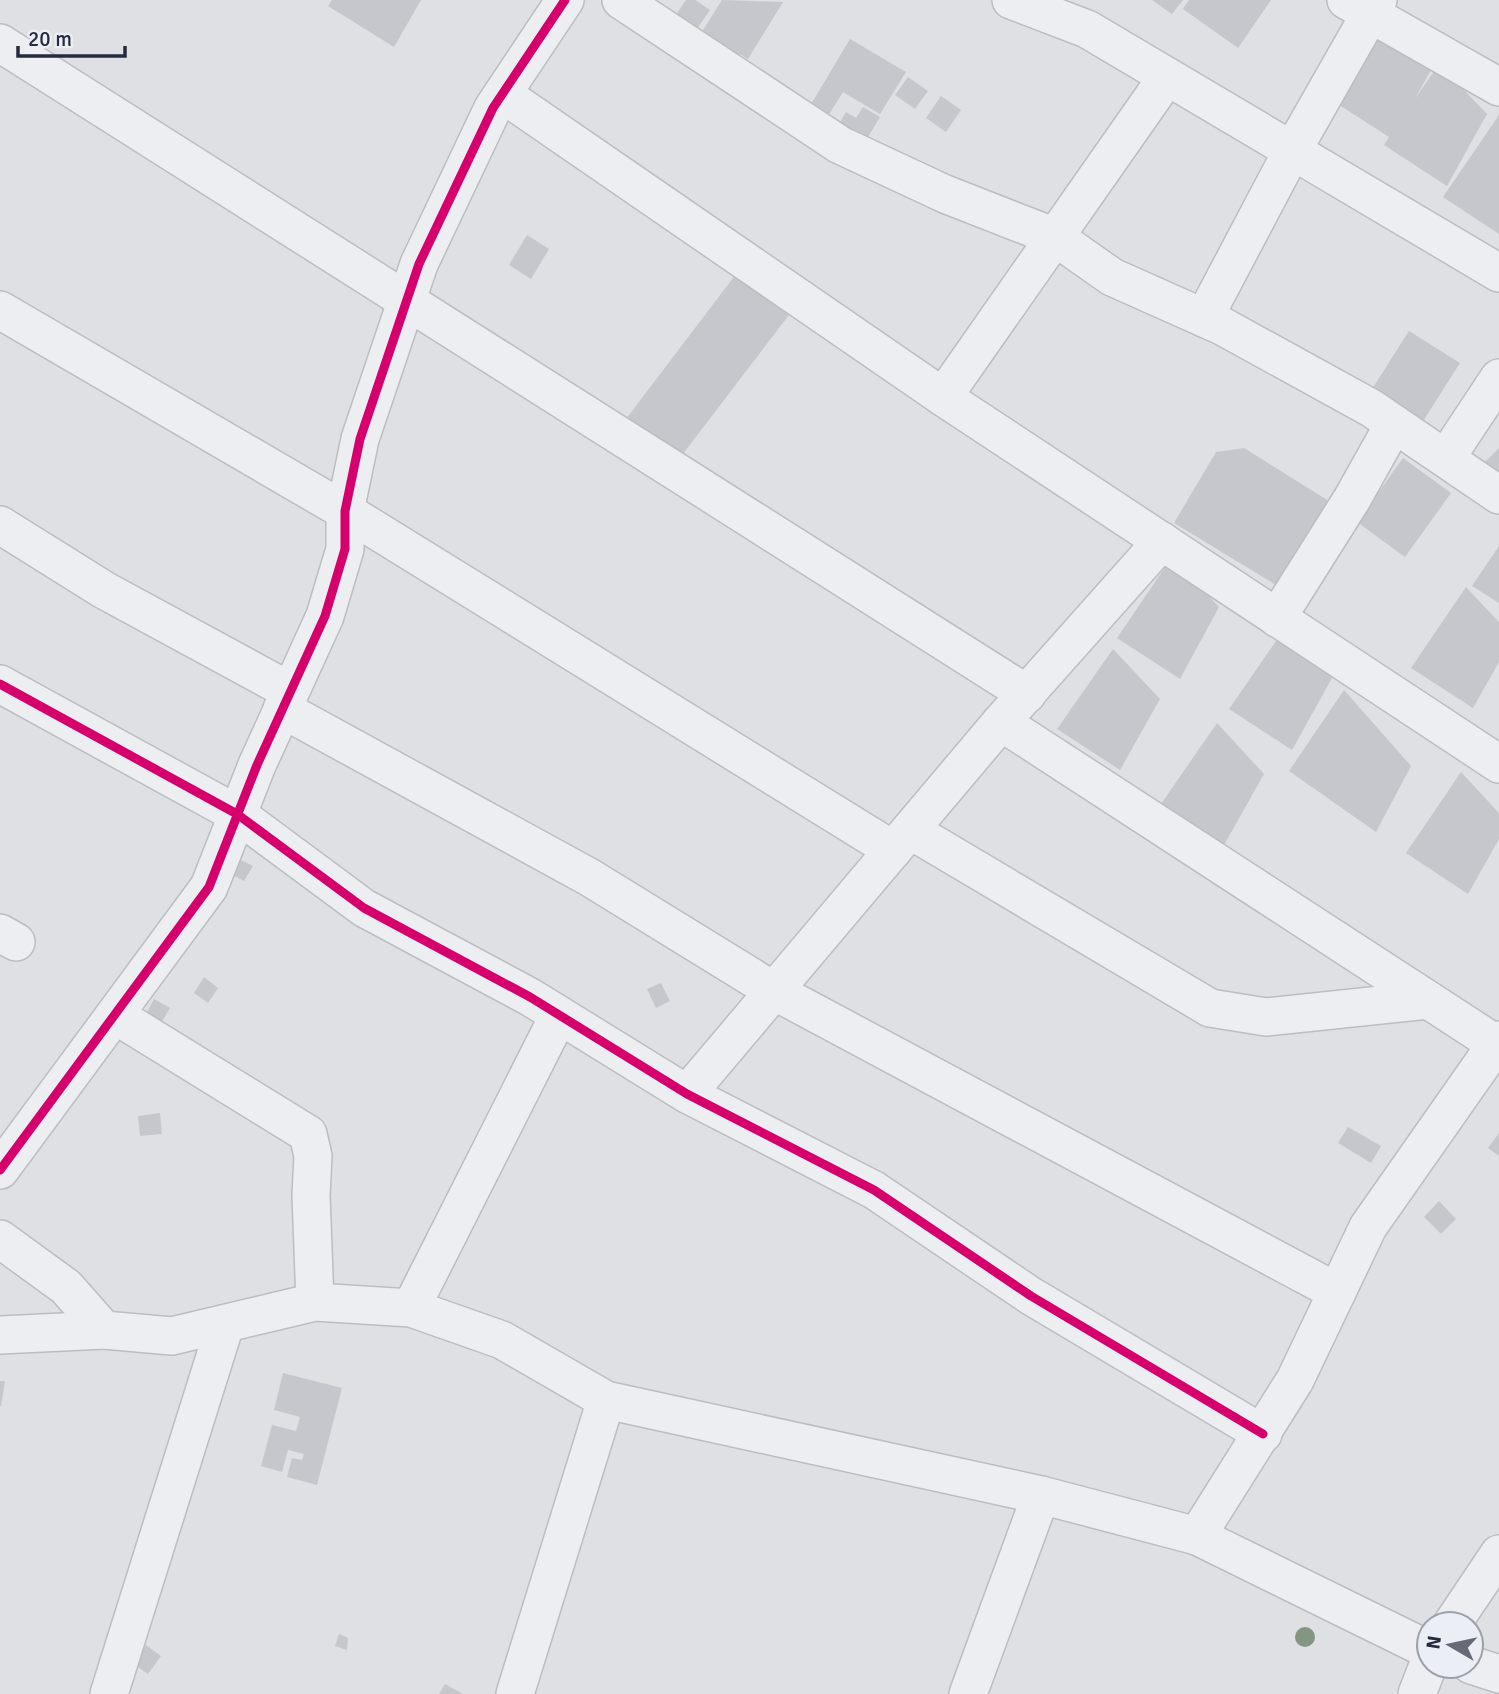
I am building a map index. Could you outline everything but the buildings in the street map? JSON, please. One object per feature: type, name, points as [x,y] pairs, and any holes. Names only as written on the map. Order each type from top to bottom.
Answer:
[{"type":"street","points":[[0,1170],[209,887],[237,814],[325,616],[345,549],[345,511],[360,439],[419,264],[493,108],[565,0]]},
{"type":"street","points":[[621,0],[840,145],[946,194],[1055,237],[1112,277],[1204,318],[1296,365],[1394,424],[1499,495]]},
{"type":"street","points":[[1011,0],[1087,29],[1291,153],[1499,274]]},
{"type":"street","points":[[1204,318],[1365,5],[1499,87]]},
{"type":"street","points":[[0,43],[1027,694]]},
{"type":"street","points":[[943,397],[1167,77]]},
{"type":"street","points":[[504,95],[943,397],[1499,764]]},
{"type":"street","points":[[0,310],[901,840],[1210,1008],[1266,1017],[1428,1000]]},
{"type":"street","points":[[1446,458],[1499,378]]},
{"type":"street","points":[[1277,618],[1352,499],[1394,424]]},
{"type":"street","points":[[0,525],[286,700],[589,877],[774,991],[1337,1292]]},
{"type":"street","points":[[687,1094],[1001,722],[1162,541]]},
{"type":"street","points":[[0,684],[237,814],[364,908],[559,1015],[687,1094],[874,1190],[1031,1296],[1262,1434]]},
{"type":"street","points":[[1001,722],[1428,1000],[1497,1042],[1368,1227],[1295,1380],[1197,1536]]},
{"type":"street","points":[[115,1015],[308,1134],[313,1156],[311,1195],[315,1302]]},
{"type":"street","points":[[411,1308],[559,1015]]},
{"type":"street","points":[[0,1239],[66,1287],[104,1330]]},
{"type":"street","points":[[0,1335],[104,1330],[172,1336],[315,1302],[411,1308],[502,1340],[606,1401],[1041,1495],[1197,1536],[1415,1643]]},
{"type":"street","points":[[109,1694],[225,1325]]},
{"type":"street","points":[[515,1694],[606,1401]]},
{"type":"street","points":[[968,1694],[1041,1495]]},
{"type":"street","points":[[1461,1610],[1499,1554]]},
{"type":"cycle path","points":[[0,1170],[209,887],[257,765],[325,616],[345,549],[345,511],[360,439],[419,264],[493,108],[565,0]]},
{"type":"cycle path","points":[[0,684],[237,814],[364,908],[530,997],[687,1094],[874,1190],[1031,1296],[1263,1434]]}]
